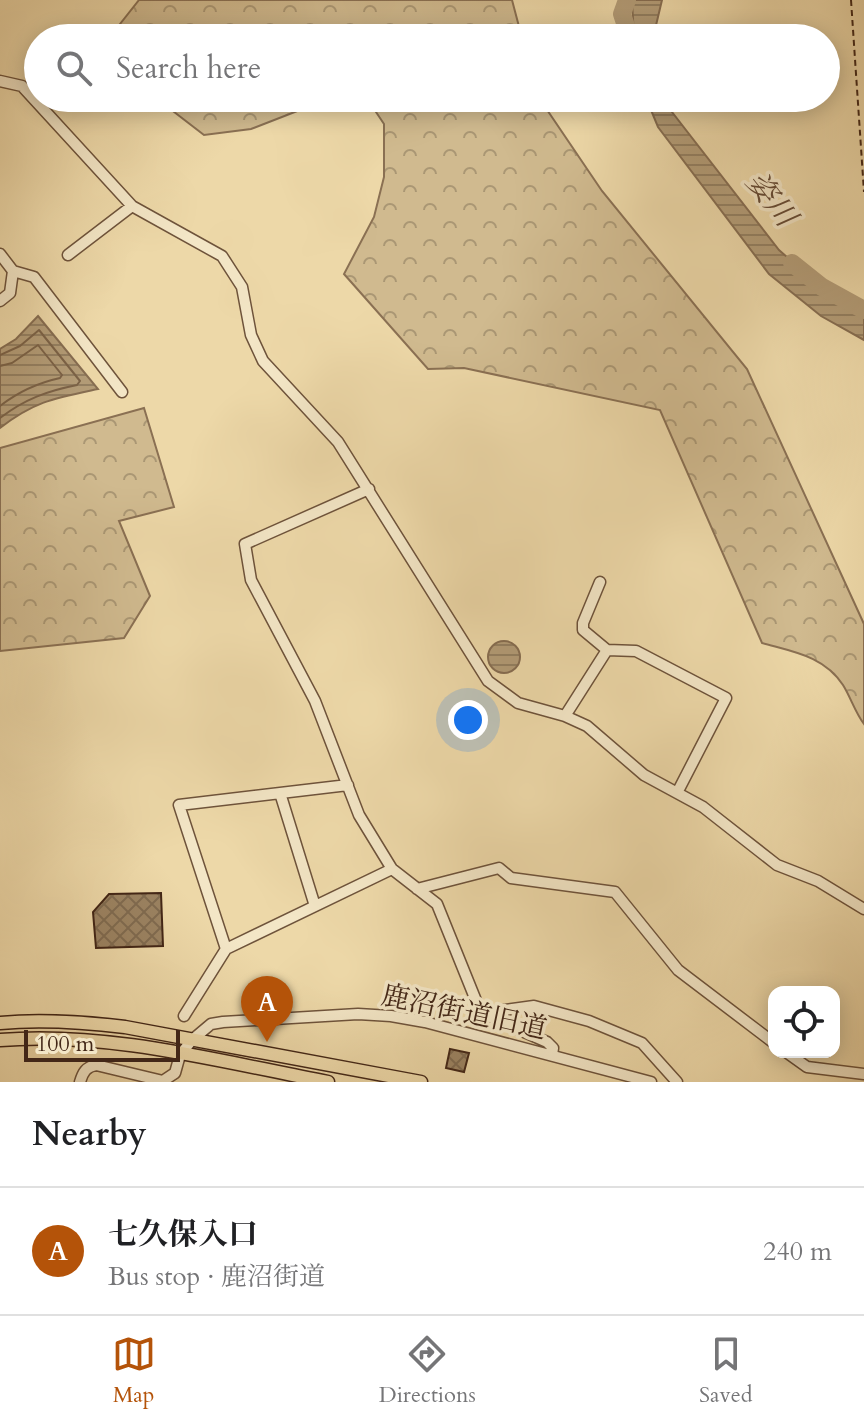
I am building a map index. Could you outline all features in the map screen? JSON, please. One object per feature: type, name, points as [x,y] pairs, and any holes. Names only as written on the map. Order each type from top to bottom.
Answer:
[{"type":"main road","points":[[0,1023],[80,1021],[421,1082]]},
{"type":"main road","points":[[0,1040],[77,1039],[328,1082]]},
{"type":"street","points":[[0,81],[24,88]]},
{"type":"street","points":[[47,112],[132,206],[222,256],[242,287],[251,335],[263,361],[338,442],[488,681],[518,703],[565,716],[587,726],[644,775],[703,807],[777,865],[818,881],[864,909]]},
{"type":"street","points":[[68,255],[132,206]]},
{"type":"street","points":[[0,254],[13,271],[34,277],[122,392]]},
{"type":"street","points":[[0,301],[10,293],[13,271]]},
{"type":"street","points":[[369,489],[245,544],[251,580],[315,701],[359,815],[392,869],[437,904],[481,1013],[547,1042],[553,1048],[552,1055]]},
{"type":"street","points":[[600,582],[583,630],[607,650],[636,651],[726,698],[677,793]]},
{"type":"street","points":[[565,716],[607,650]]},
{"type":"street","points":[[226,949],[179,805],[348,785]]},
{"type":"street","points":[[280,793],[315,906]]},
{"type":"street","points":[[417,889],[499,868],[511,878],[615,892],[678,970],[768,1038]]},
{"type":"street","points":[[184,1016],[226,949],[392,869]]},
{"type":"street","points":[[481,1013],[534,1006],[589,1021],[642,1043],[677,1082]]},
{"type":"street","name":"鹿沼街道旧道","points":[[80,1082],[88,1067],[96,1065],[163,1081],[175,1073],[180,1055],[192,1040],[211,1024],[358,1014],[425,1022],[651,1082]]},
{"type":"street","points":[[794,1058],[807,1067],[864,1074]]},
{"type":"path","points":[[851,0],[864,192]]},
{"type":"green space","points":[[139,0],[512,0],[518,24],[120,24]]},
{"type":"green space","points":[[174,112],[295,112],[251,129],[204,135]]},
{"type":"green space","points":[[376,112],[548,112],[602,191],[747,369],[864,624],[864,724],[843,685],[827,667],[807,656],[762,643],[660,410],[464,368],[428,369],[344,274],[374,217],[384,177],[384,124]]},
{"type":"green space","points":[[144,408],[174,507],[119,521],[150,596],[124,638],[0,651],[0,448]]},
{"type":"water","points":[[632,0],[662,0],[656,24],[633,24]]},
{"type":"water","points":[[652,112],[672,112],[779,250],[831,296],[864,311],[864,340],[821,316],[769,274],[658,127]]},
{"type":"water","points":[[38,316],[98,389],[46,402],[0,428],[0,349],[16,339]]},
{"type":"water","points":[[504,641],[515,646],[520,657],[515,668],[504,673],[493,668],[488,657],[493,646]]},
{"type":"building","points":[[161,893],[163,946],[96,948],[93,912],[109,894]]},
{"type":"building","points":[[450,1049],[469,1053],[464,1072],[446,1068]]},
{"type":"waterway","name":"姿川","points":[[625,24],[622,14],[627,0]]},
{"type":"waterway","name":"姿川","points":[[792,263],[822,287],[864,310]]},
{"type":"place","name":"七久保入口","points":[[267,1042]]}]
